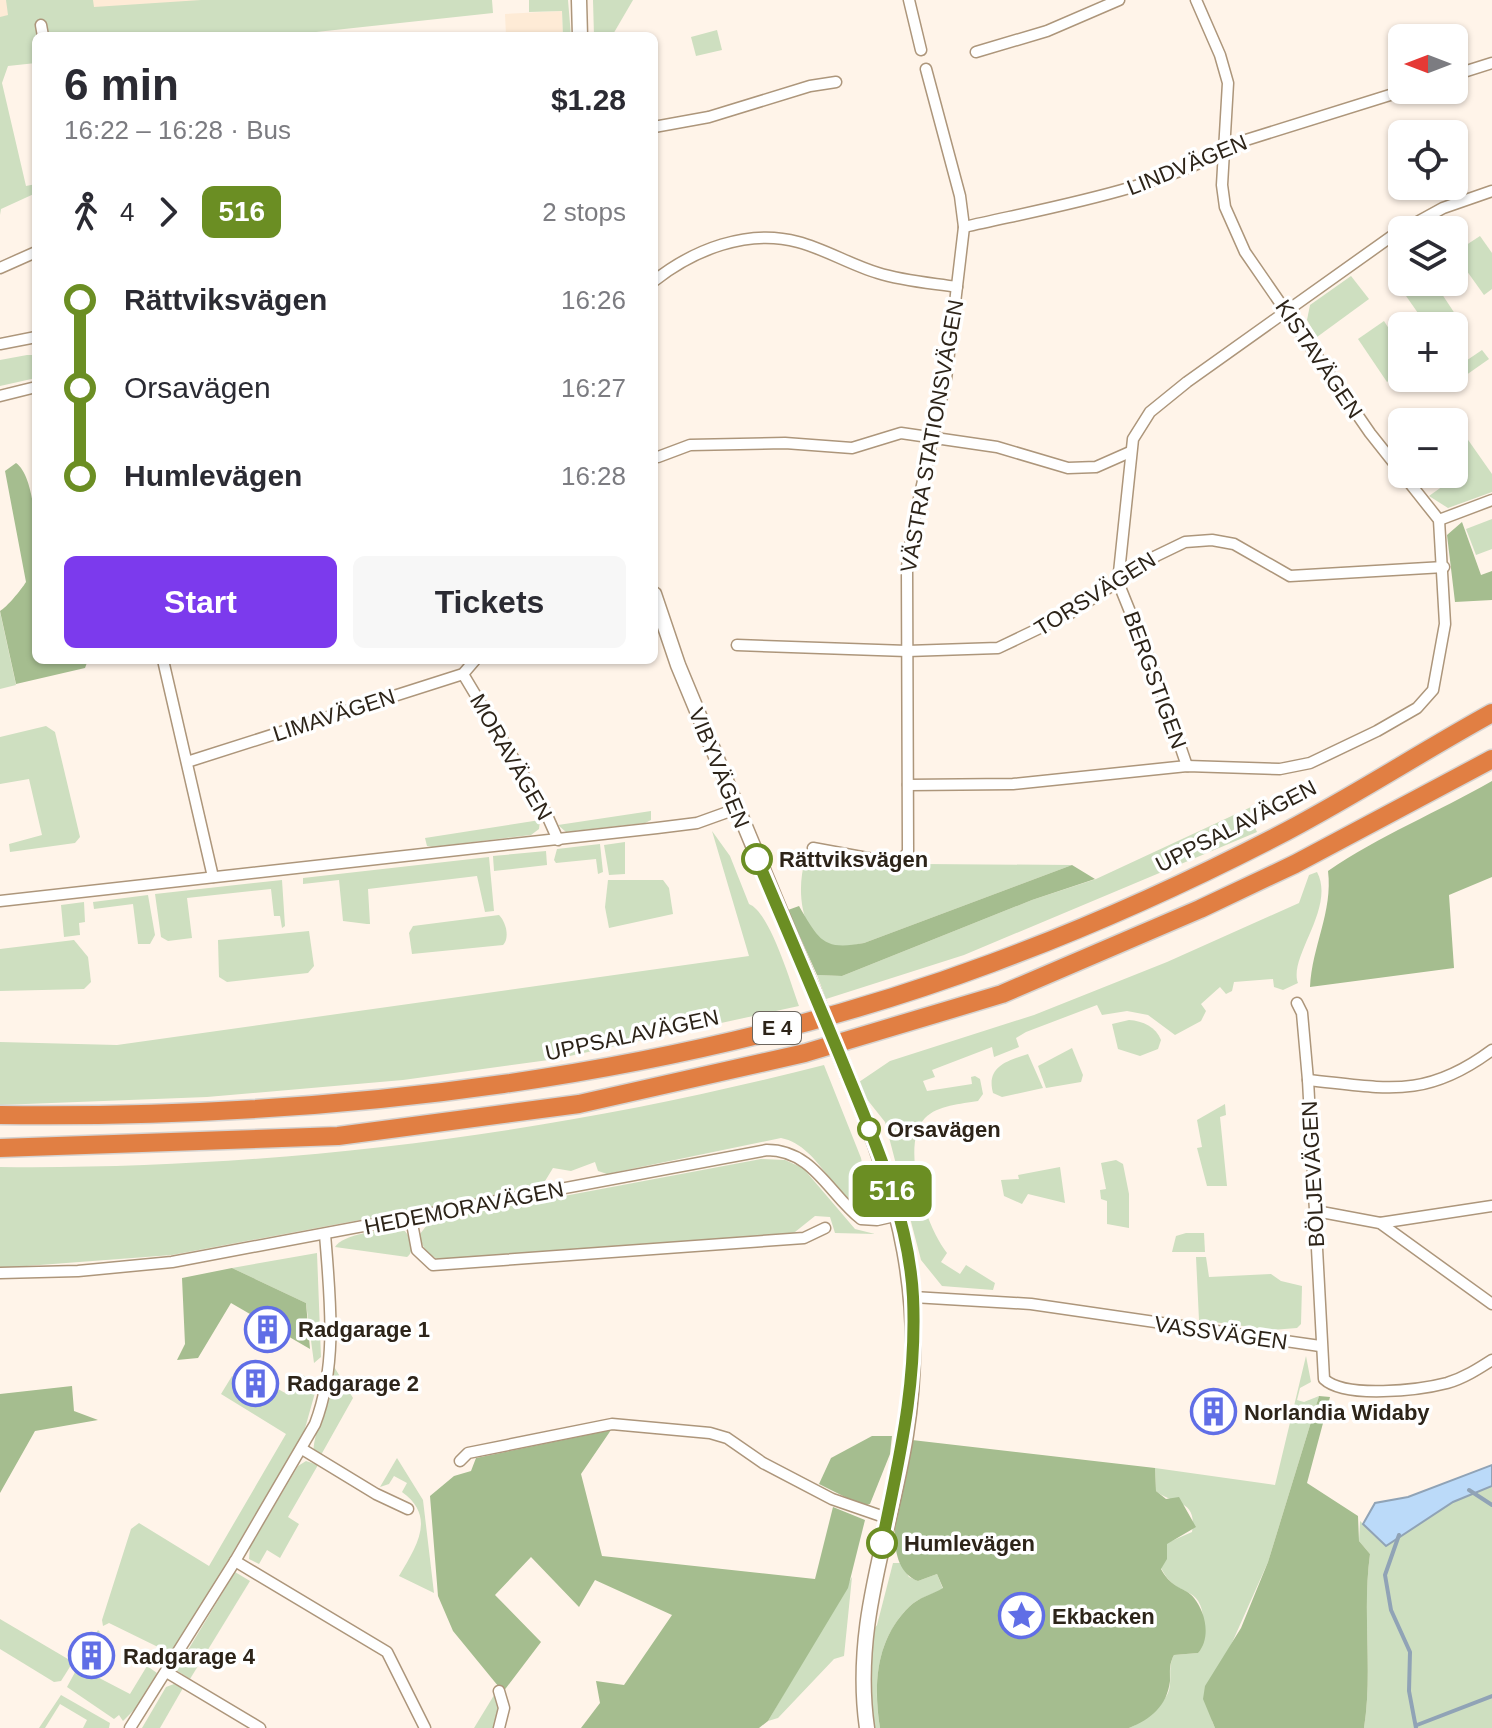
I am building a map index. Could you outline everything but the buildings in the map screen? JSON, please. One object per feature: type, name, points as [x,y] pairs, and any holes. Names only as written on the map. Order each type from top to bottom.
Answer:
[{"type":"highway","name":"UPPSALAVÄGEN","points":[[0,1115],[100,1116],[343,1104],[576,1073],[794,1025],[994,962],[1193,877],[1298,825],[1492,713]]},
{"type":"highway","name":"E 4","points":[[0,1148],[338,1136],[579,1104],[805,1053],[1002,994],[1295,864],[1492,759]]},
{"type":"street","points":[[579,0],[580,32]]},
{"type":"street","points":[[909,0],[921,50]]},
{"type":"street","points":[[976,52],[1047,31],[1119,0]]},
{"type":"street","name":"KISTAVÄGEN","points":[[1196,0],[1220,55],[1228,83],[1222,185],[1233,229],[1370,433],[1439,520]]},
{"type":"street","points":[[1468,71],[1492,63]]},
{"type":"street","name":"VÄSTRA STATIONSVÄGEN","points":[[813,848],[889,862],[901,860],[908,852],[909,553],[946,379],[964,227],[960,196],[926,69]]},
{"type":"street","points":[[658,126],[709,117],[810,86],[836,82]]},
{"type":"street","name":"LINDVÄGEN","points":[[964,227],[1121,193],[1223,153],[1246,140],[1388,96]]},
{"type":"street","points":[[658,457],[690,445],[785,443],[852,448],[901,433],[997,447],[1068,468],[1096,467],[1130,452],[1133,439],[1150,412],[1286,310],[1413,222],[1492,191]]},
{"type":"street","points":[[658,278],[687,259],[733,241],[768,237],[798,242],[883,275],[957,287]]},
{"type":"street","points":[[0,268],[32,255]]},
{"type":"street","points":[[0,344],[32,338]]},
{"type":"street","points":[[0,396],[32,388]]},
{"type":"street","name":"BERGSTIGEN","points":[[1130,452],[1118,582],[1158,681],[1187,766]]},
{"type":"street","points":[[908,785],[1028,783],[1187,766],[1280,769],[1310,763],[1417,708],[1433,690],[1441,662],[1445,624],[1439,520],[1492,500]]},
{"type":"street","name":"TORSVÄGEN","points":[[737,645],[907,651],[998,648],[1069,614],[1170,548],[1212,540],[1234,544],[1290,576],[1444,567]]},
{"type":"street","name":"VIBYVÄGEN","points":[[658,609],[736,809],[848,1076],[899,1215],[913,1297],[906,1435],[865,1625],[862,1666],[867,1728]]},
{"type":"street","points":[[164,664],[213,877]]},
{"type":"street","points":[[463,674],[472,664]]},
{"type":"street","name":"LIMAVÄGEN","points":[[187,762],[463,674]]},
{"type":"street","name":"MORAVÄGEN","points":[[463,674],[545,811],[558,840]]},
{"type":"street","points":[[0,901],[697,823],[736,809]]},
{"type":"street","name":"BÖLJEVÄGEN","points":[[1297,1003],[1302,1013],[1308,1080],[1320,1346]]},
{"type":"street","points":[[1308,1080],[1414,1088],[1468,1068],[1492,1050]]},
{"type":"street","name":"HEDEMORAVÄGEN","points":[[0,1273],[134,1266],[325,1234],[767,1150],[780,1150],[805,1161],[861,1219],[877,1220],[899,1215]]},
{"type":"street","points":[[1316,1211],[1380,1223],[1492,1206]]},
{"type":"street","points":[[411,1218],[417,1250],[433,1265],[804,1238],[825,1228]]},
{"type":"street","points":[[1380,1223],[1492,1304]]},
{"type":"street","points":[[130,1728],[168,1673],[302,1449],[324,1401],[329,1375],[325,1234]]},
{"type":"street","name":"VASSVÄGEN","points":[[913,1297],[1031,1304],[1320,1346],[1324,1379],[1339,1388],[1390,1391],[1446,1383],[1492,1360]]},
{"type":"street","points":[[460,1461],[468,1453],[612,1424],[710,1433],[727,1438],[763,1463],[832,1499],[887,1518]]},
{"type":"street","points":[[302,1449],[376,1494],[408,1509]]},
{"type":"street","points":[[235,1561],[387,1652],[425,1728]]},
{"type":"street","points":[[168,1673],[260,1728]]},
{"type":"street","points":[[499,1691],[504,1708],[499,1728]]},
{"type":"shaded area","points":[[0,0],[302,0],[0,20]]},
{"type":"shaded area","points":[[562,11],[563,32],[506,32],[505,14]]},
{"type":"green space","points":[[6,0],[93,0],[94,7],[201,0],[492,0],[493,13],[316,32],[32,32],[32,63],[8,66],[2,83],[26,186],[32,185],[32,195],[1,209],[0,215],[0,17],[8,15]]},
{"type":"green space","points":[[529,0],[568,0],[571,32],[563,32],[562,11],[529,12]]},
{"type":"green space","points":[[593,0],[633,0],[614,32],[594,32]]},
{"type":"green space","points":[[717,30],[722,50],[696,56],[691,37]]},
{"type":"green space","points":[[1480,236],[1492,253],[1492,289],[1484,295],[1468,273],[1468,244]]},
{"type":"green space","points":[[1351,276],[1369,299],[1317,337],[1307,320],[1310,305]]},
{"type":"green space","points":[[1406,296],[1443,296],[1454,312],[1417,312]]},
{"type":"green space","points":[[1384,321],[1388,327],[1387,382],[1358,339]]},
{"type":"green space","points":[[1482,350],[1489,359],[1468,374],[1468,360]]},
{"type":"green space","points":[[32,355],[32,379],[0,386],[0,360]]},
{"type":"green space","points":[[1468,440],[1492,474],[1492,492],[1448,508],[1429,496],[1440,488],[1468,488]]},
{"type":"green space","points":[[16,463],[25,476],[32,497],[32,664],[86,664],[85,668],[16,684],[0,611],[26,582],[5,471]]},
{"type":"green space","points":[[1492,519],[1492,549],[1476,555],[1466,529]]},
{"type":"green space","points":[[1462,522],[1481,575],[1492,571],[1492,600],[1455,602],[1447,535]]},
{"type":"green space","points":[[0,612],[16,685],[0,689]]},
{"type":"green space","points":[[46,726],[55,732],[80,837],[75,843],[10,852],[9,844],[42,835],[29,779],[0,784],[0,737]]},
{"type":"green space","points":[[1492,781],[1492,877],[1449,895],[1454,968],[1310,987],[1328,901],[1328,871]]},
{"type":"green space","points":[[1251,807],[1250,817],[1257,832],[964,955],[826,999],[817,975],[842,976],[1032,900],[1096,879]]},
{"type":"green space","points":[[651,811],[651,820],[645,823],[566,832],[558,825]]},
{"type":"green space","points":[[540,820],[539,829],[531,835],[433,847],[427,846],[425,838]]},
{"type":"green space","points":[[712,831],[730,856],[749,904],[765,920],[772,934],[799,1006],[556,1059],[403,1080],[207,1097],[0,1105],[0,1042],[117,1045],[749,956]]},
{"type":"green space","points":[[625,842],[625,874],[609,875],[604,845]]},
{"type":"green space","points":[[600,844],[603,872],[598,874],[596,859],[556,863],[554,860],[557,849]]},
{"type":"green space","points":[[546,851],[547,865],[494,871],[493,856]]},
{"type":"green space","points":[[827,854],[898,866],[909,860],[923,864],[1072,865],[864,943],[841,947],[825,944],[816,936],[808,926],[801,900],[805,861]]},
{"type":"green space","points":[[489,857],[494,911],[485,912],[477,876],[368,889],[370,924],[343,921],[339,880],[303,884],[303,878]]},
{"type":"green space","points":[[1072,865],[1095,879],[1032,900],[842,976],[817,975],[788,910],[799,906],[818,935],[831,944],[864,943]]},
{"type":"green space","points":[[1317,872],[1321,901],[1299,960],[1298,983],[1283,990],[1274,987],[1273,979],[1234,982],[1232,991],[1226,994],[1220,987],[1201,1004],[1206,1011],[1201,1021],[1175,1035],[1148,1015],[1127,1011],[1102,1015],[1097,1005],[1026,1032],[1016,1038],[1019,1047],[994,1057],[992,1047],[932,1070],[935,1077],[923,1081],[927,1091],[972,1084],[971,1077],[975,1076],[980,1079],[983,1094],[978,1101],[936,1110],[925,1118],[918,1130],[915,1147],[918,1186],[931,1225],[947,1253],[941,1262],[960,1274],[966,1265],[995,1283],[993,1290],[942,1286],[921,1260],[885,1122],[858,1088],[859,1082],[890,1061],[1034,1015],[1167,962],[1299,903],[1309,875]]},
{"type":"green space","points":[[282,880],[285,926],[282,928],[280,916],[274,916],[271,889],[187,898],[192,938],[168,941],[161,937],[155,894]]},
{"type":"green space","points":[[608,880],[663,880],[669,888],[673,914],[609,928],[605,907]]},
{"type":"green space","points":[[148,895],[155,935],[150,944],[138,944],[133,904],[94,909],[93,902]]},
{"type":"green space","points":[[84,902],[85,922],[79,923],[80,935],[64,937],[61,905]]},
{"type":"green space","points":[[499,915],[506,930],[503,945],[412,954],[409,933],[413,926]]},
{"type":"green space","points":[[309,931],[314,966],[308,973],[227,982],[219,977],[218,940]]},
{"type":"green space","points":[[74,940],[88,957],[91,982],[84,989],[0,991],[0,949]]},
{"type":"green space","points":[[1129,1020],[1144,1023],[1156,1032],[1161,1040],[1158,1049],[1140,1056],[1118,1049],[1112,1024]]},
{"type":"green space","points":[[1072,1048],[1083,1075],[1081,1082],[1046,1088],[1038,1066]]},
{"type":"green space","points":[[1028,1054],[1043,1088],[1002,1097],[993,1093],[992,1077],[995,1071],[1005,1063]]},
{"type":"green space","points":[[824,1065],[861,1158],[871,1208],[858,1205],[848,1198],[807,1152],[781,1138],[607,1174],[598,1171],[595,1162],[571,1171],[553,1168],[542,1186],[172,1255],[0,1268],[0,1167],[208,1162],[415,1143],[621,1110]]},
{"type":"green space","points":[[1225,1104],[1226,1115],[1220,1117],[1227,1186],[1207,1186],[1197,1148],[1202,1147],[1197,1120]]},
{"type":"green space","points":[[761,1159],[785,1160],[803,1168],[855,1229],[875,1234],[835,1233],[830,1217],[815,1216],[790,1236],[439,1260],[426,1250],[421,1239],[420,1234],[430,1221]]},
{"type":"green space","points":[[1116,1160],[1123,1164],[1129,1194],[1129,1228],[1107,1224],[1107,1201],[1101,1199],[1100,1190],[1106,1189],[1101,1163]]},
{"type":"green space","points":[[1060,1167],[1065,1203],[1028,1194],[1022,1204],[1004,1196],[1001,1180],[1019,1179],[1018,1175]]},
{"type":"green space","points":[[401,1228],[411,1242],[407,1257],[335,1247],[339,1242],[355,1236]]},
{"type":"green space","points":[[1204,1233],[1205,1252],[1172,1252],[1176,1236]]},
{"type":"green space","points":[[317,1253],[321,1357],[314,1363],[306,1303],[232,1268]]},
{"type":"green space","points":[[1196,1257],[1206,1257],[1209,1277],[1271,1274],[1281,1281],[1302,1286],[1301,1324],[1297,1328],[1272,1330],[1199,1320]]},
{"type":"green space","points":[[232,1268],[306,1303],[310,1349],[231,1303],[198,1358],[177,1360],[185,1344],[182,1278]]},
{"type":"green space","points":[[1306,1356],[1311,1382],[1300,1388],[1297,1400],[1304,1402],[1319,1396],[1268,1562],[1227,1654],[1212,1721],[1215,1728],[1129,1728],[1161,1704],[1168,1693],[1174,1655],[1198,1653],[1203,1630],[1202,1612],[1196,1598],[1173,1584],[1161,1568],[1167,1543],[1192,1532],[1193,1521],[1187,1508],[1156,1491],[1155,1468],[1275,1485]]},
{"type":"green space","points":[[333,1365],[353,1398],[321,1455],[314,1450],[314,1445]]},
{"type":"green space","points":[[300,1374],[318,1382],[304,1432],[166,1665],[153,1657],[158,1647],[109,1623],[103,1626],[102,1620],[131,1529],[139,1523],[209,1566],[286,1434],[221,1394],[232,1376],[270,1397],[276,1388],[289,1395]]},
{"type":"green space","points":[[72,1386],[74,1411],[98,1420],[35,1431],[0,1493],[0,1394]]},
{"type":"green space","points":[[1319,1396],[1330,1397],[1307,1483],[1358,1516],[1359,1541],[1370,1554],[1368,1685],[1364,1728],[1215,1728],[1203,1699],[1205,1686],[1241,1628],[1268,1562]]},
{"type":"green space","points":[[611,1430],[581,1474],[602,1556],[815,1579],[833,1507],[865,1520],[848,1588],[768,1721],[759,1728],[581,1728],[600,1703],[596,1681],[624,1685],[672,1615],[595,1580],[579,1607],[531,1557],[495,1595],[541,1642],[503,1692],[453,1631],[438,1596],[430,1496],[454,1476],[471,1471],[476,1458]]},
{"type":"green space","points":[[872,1436],[892,1436],[890,1454],[870,1504],[863,1506],[819,1484],[831,1458]]},
{"type":"green space","points":[[912,1440],[1155,1468],[1156,1491],[1166,1499],[1179,1497],[1196,1527],[1167,1544],[1167,1559],[1161,1569],[1174,1585],[1194,1598],[1202,1611],[1206,1633],[1198,1653],[1174,1655],[1165,1698],[1151,1716],[1129,1728],[880,1728],[877,1678],[890,1633],[913,1603],[943,1588],[937,1574],[918,1581],[905,1571],[898,1557],[896,1517]]},
{"type":"green space","points":[[397,1458],[423,1500],[434,1593],[399,1576],[417,1543],[421,1522],[413,1502],[402,1492],[407,1483],[394,1476],[389,1484],[380,1487]]},
{"type":"green space","points":[[306,1461],[318,1465],[288,1517],[299,1524],[280,1558],[267,1550],[259,1564],[249,1559],[250,1547],[298,1466]]},
{"type":"green space","points":[[1492,1486],[1492,1728],[1364,1728],[1368,1685],[1370,1554],[1359,1541],[1360,1521],[1386,1546],[1453,1502]]},
{"type":"green space","points":[[893,1563],[900,1563],[909,1577],[918,1581],[937,1574],[943,1589],[913,1603],[890,1633],[877,1678],[880,1728],[874,1728],[870,1645]]},
{"type":"green space","points":[[235,1572],[250,1581],[190,1679],[176,1670]]},
{"type":"green space","points":[[852,1577],[844,1656],[834,1659],[778,1718],[768,1721]]},
{"type":"green space","points":[[0,1619],[73,1662],[61,1681],[54,1682],[0,1649]]},
{"type":"green space","points":[[98,1630],[100,1632],[80,1668],[130,1694],[147,1666],[157,1673],[141,1703],[123,1721],[119,1715],[114,1719],[67,1687]]},
{"type":"green space","points":[[174,1684],[183,1688],[160,1728],[142,1728],[166,1687]]},
{"type":"green space","points":[[496,1692],[499,1705],[496,1728],[474,1728]]},
{"type":"green space","points":[[61,1695],[110,1723],[109,1728],[83,1728],[87,1720],[60,1704],[45,1728],[39,1728]]},
{"type":"water","points":[[1492,1465],[1492,1486],[1453,1502],[1386,1546],[1363,1524],[1375,1503],[1408,1497]]},
{"type":"waterway","points":[[1469,1490],[1492,1505]]},
{"type":"waterway","points":[[1399,1535],[1385,1575],[1391,1610],[1410,1652],[1409,1691],[1416,1728]]},
{"type":"waterway","points":[[1417,1725],[1492,1696]]},
{"type":"bus line","name":"516","points":[[757,859],[882,1160],[899,1215],[909,1269],[913,1297],[906,1435],[882,1543]]},
{"type":"place","name":"Rättviksvägen","points":[[757,859]]},
{"type":"place","name":"Orsavägen","points":[[869,1129]]},
{"type":"place","name":"Radgarage 1","points":[[267,1329]]},
{"type":"place","name":"Radgarage 2","points":[[256,1383]]},
{"type":"place","name":"Norlandia Widaby","points":[[1213,1412]]},
{"type":"place","name":"Humlevägen","points":[[882,1543]]},
{"type":"place","name":"Ekbacken","points":[[1021,1616]]},
{"type":"place","name":"Radgarage 4","points":[[92,1656]]}]
